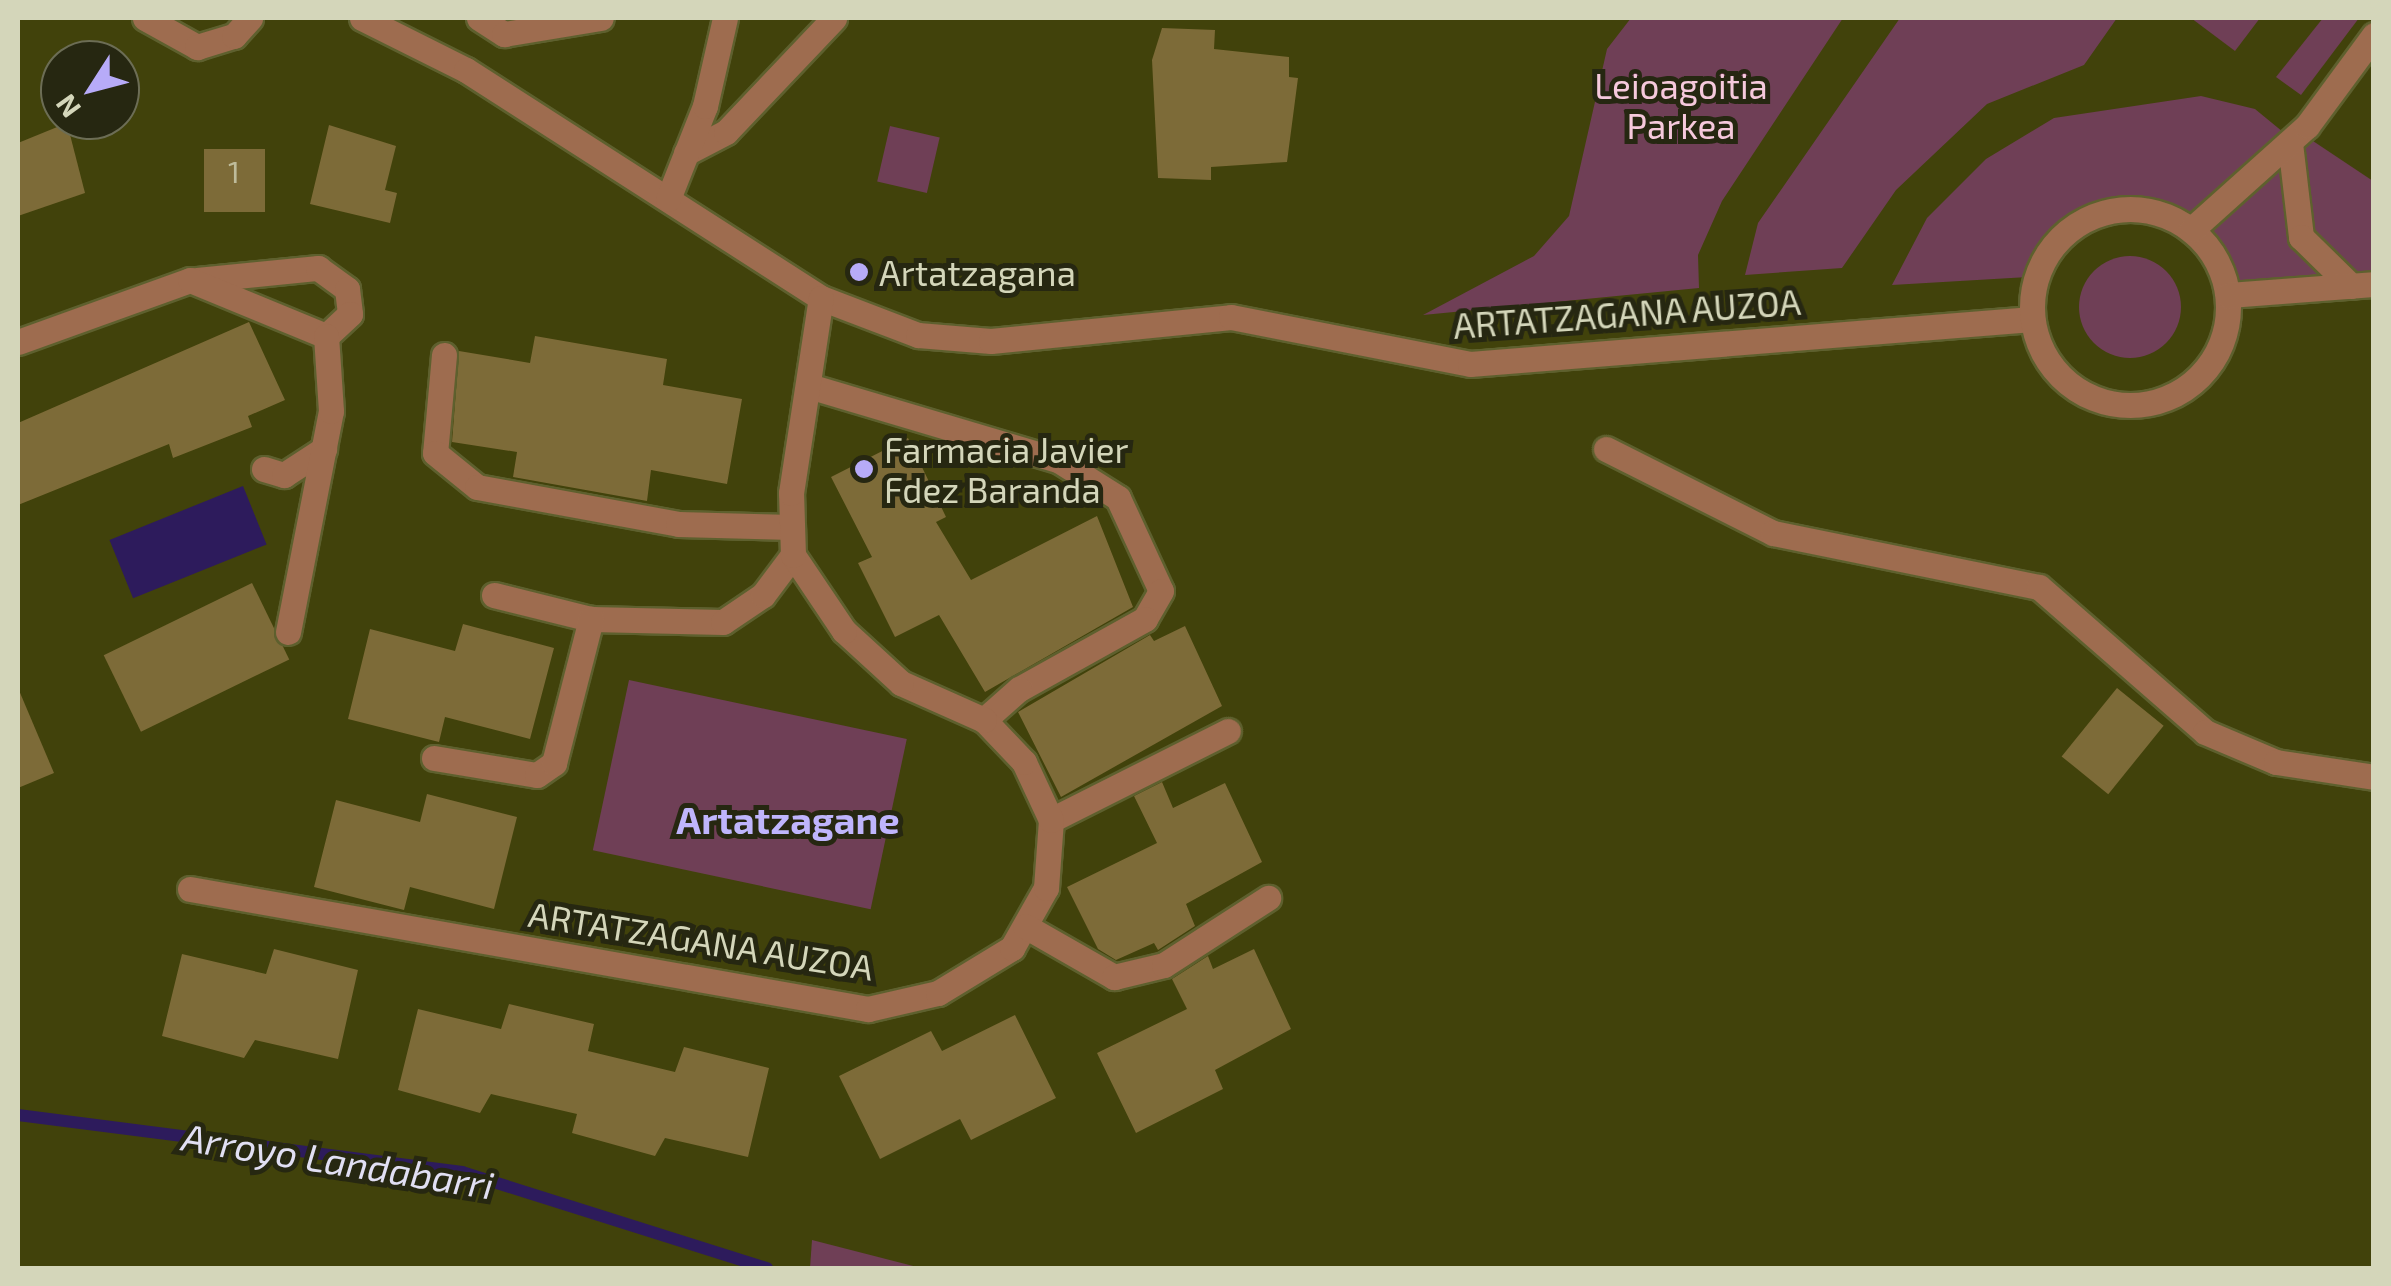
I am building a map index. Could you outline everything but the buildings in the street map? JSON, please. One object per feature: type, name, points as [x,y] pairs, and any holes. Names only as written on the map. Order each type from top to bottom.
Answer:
[{"type":"street","points":[[145,18],[197,47],[234,36],[250,18]]},
{"type":"street","name":"ARTATZAGANA AUZOA","points":[[362,18],[466,70],[821,298],[869,321],[954,340],[1231,317],[1470,364],[2032,319]]},
{"type":"street","points":[[479,18],[504,34],[601,18]]},
{"type":"street","points":[[668,199],[686,153],[725,18]]},
{"type":"street","points":[[686,153],[726,132],[834,18]]},
{"type":"street","points":[[2192,230],[2290,142],[2374,34]]},
{"type":"street","points":[[2290,142],[2301,236],[2362,286]]},
{"type":"street","points":[[2138,208],[2192,230],[2228,295],[2226,334],[2208,368],[2178,394],[2142,405],[2104,402],[2069,385],[2044,356],[2032,319],[2042,263],[2082,221],[2138,208]]},
{"type":"street","points":[[18,342],[190,280],[318,268],[347,290],[350,314],[326,336],[324,449],[288,632]]},
{"type":"street","points":[[190,280],[326,336]]},
{"type":"street","points":[[2228,295],[2362,286]]},
{"type":"street","name":"ARTATZAGANA AUZOA","points":[[190,889],[868,1009],[938,993],[1012,948],[1046,888],[1051,820],[1024,762],[984,720],[902,683],[844,631],[794,555],[792,527],[821,298]]},
{"type":"street","points":[[444,355],[435,453],[477,487],[678,524],[792,527]]},
{"type":"street","points":[[809,386],[1058,460],[1118,498],[1160,591],[1144,619],[1019,689],[984,720]]},
{"type":"street","points":[[264,468],[284,474],[324,449]]},
{"type":"street","points":[[1606,449],[1773,533],[2039,588],[2205,732],[2276,762],[2374,776]]},
{"type":"street","points":[[494,595],[591,619],[723,622],[763,595],[794,555]]},
{"type":"street","points":[[434,758],[537,775],[554,763],[591,619]]},
{"type":"street","points":[[1051,820],[1228,731]]},
{"type":"street","points":[[1025,926],[1114,977],[1164,964],[1268,898]]},
{"type":"green space","name":"Leioagoitia Parkea","points":[[1631,18],[1843,18],[1722,201],[1698,255],[1699,288],[1423,315],[1534,256],[1569,216],[1607,49]]},
{"type":"green space","points":[[1900,18],[2117,18],[2084,65],[1987,104],[1896,190],[1842,268],[1745,275],[1758,223]]},
{"type":"green space","points":[[2191,18],[2260,18],[2235,51]]},
{"type":"green space","points":[[2323,18],[2359,18],[2301,95],[2276,77]]},
{"type":"green space","points":[[2201,96],[2255,109],[2283,132],[2191,219],[2151,200],[2099,202],[2052,231],[2028,277],[1892,285],[1927,218],[1986,159],[2054,118]]},
{"type":"green space","points":[[890,126],[940,137],[927,193],[877,182]]},
{"type":"green space","points":[[2307,137],[2373,181],[2373,276],[2351,278],[2307,232],[2296,148]]},
{"type":"green space","points":[[2279,164],[2288,230],[2323,280],[2236,289],[2206,232]]},
{"type":"green space","points":[[2130,256],[2150,260],[2166,271],[2177,287],[2181,307],[2177,327],[2166,343],[2150,354],[2130,358],[2110,354],[2094,343],[2083,327],[2079,307],[2083,287],[2094,271],[2110,260]]},
{"type":"green space","points":[[629,680],[907,739],[871,909],[593,850]]},
{"type":"green space","points":[[812,1240],[921,1268],[810,1268]]},
{"type":"shaded area","points":[[243,486],[267,544],[133,598],[109,540]]},
{"type":"waterway","name":"Arroyo Landabarri","points":[[18,1115],[462,1172],[767,1268]]},
{"type":"place","name":"Artatzagana","points":[[859,272]]},
{"type":"place","name":"Farmacia Javier Fdez Baranda","points":[[864,469]]},
{"type":"district","name":"Artatzagane","points":[[788,820]]}]
